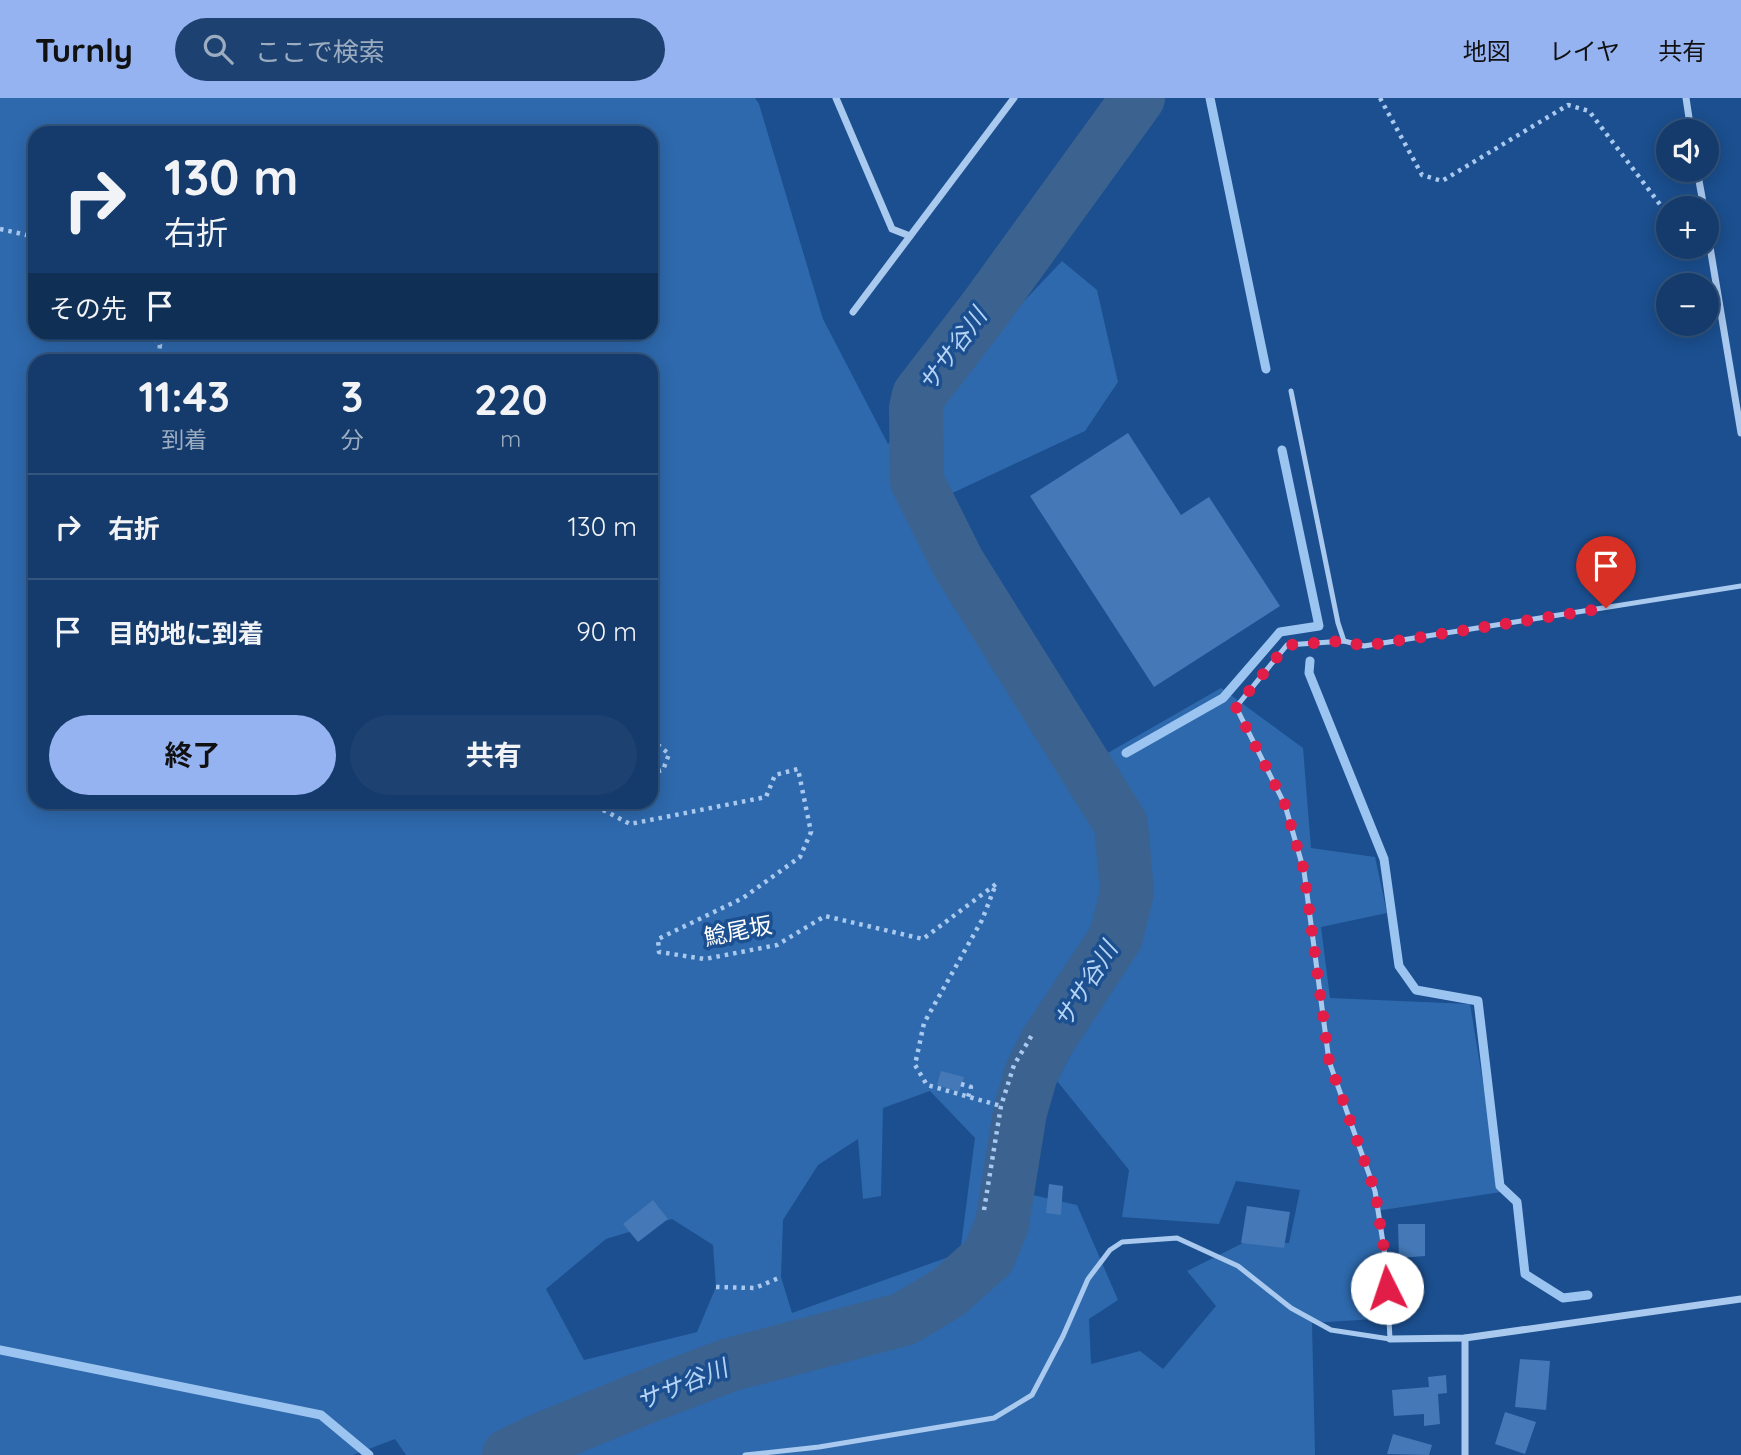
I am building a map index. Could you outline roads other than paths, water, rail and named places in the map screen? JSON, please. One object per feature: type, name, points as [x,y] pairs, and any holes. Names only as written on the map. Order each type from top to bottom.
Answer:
[{"type":"street","points":[[836,98],[892,229],[910,236]]},
{"type":"street","points":[[853,312],[1014,98]]},
{"type":"street","points":[[1685,98],[1689,119]]},
{"type":"street","points":[[1712,259],[1741,433]]},
{"type":"street","points":[[1390,1339],[1465,1338],[1741,1299]]},
{"type":"street","points":[[1465,1338],[1465,1455]]},
{"type":"lane","points":[[1290,391],[1344,641]]},
{"type":"lane","points":[[745,1455],[819,1447],[994,1418],[1032,1395],[1063,1336],[1088,1279],[1110,1250],[1122,1242],[1177,1238],[1238,1266],[1292,1308],[1331,1331],[1390,1339],[1386,1262],[1375,1191],[1329,1061],[1304,871],[1285,805],[1236,707],[1287,645],[1344,641],[1364,646],[1741,586]]},
{"type":"waterway","name":"ササ谷川","points":[[509,1455],[729,1365],[904,1319],[949,1292],[989,1256],[1002,1224],[1020,1112],[1031,1074],[1045,1045],[1116,937],[1127,892],[1121,824],[958,563],[917,481],[916,408],[919,395],[1138,98]]},
{"type":"waterway","points":[[1210,98],[1266,369]]},
{"type":"waterway","points":[[1126,753],[1223,698],[1280,632],[1319,626],[1282,450]]},
{"type":"waterway","points":[[1310,661],[1309,673],[1384,859],[1399,966],[1416,990],[1478,1001],[1500,1186],[1517,1202],[1525,1274],[1563,1298],[1588,1295]]},
{"type":"waterway","points":[[0,1350],[321,1415],[369,1455]]}]
